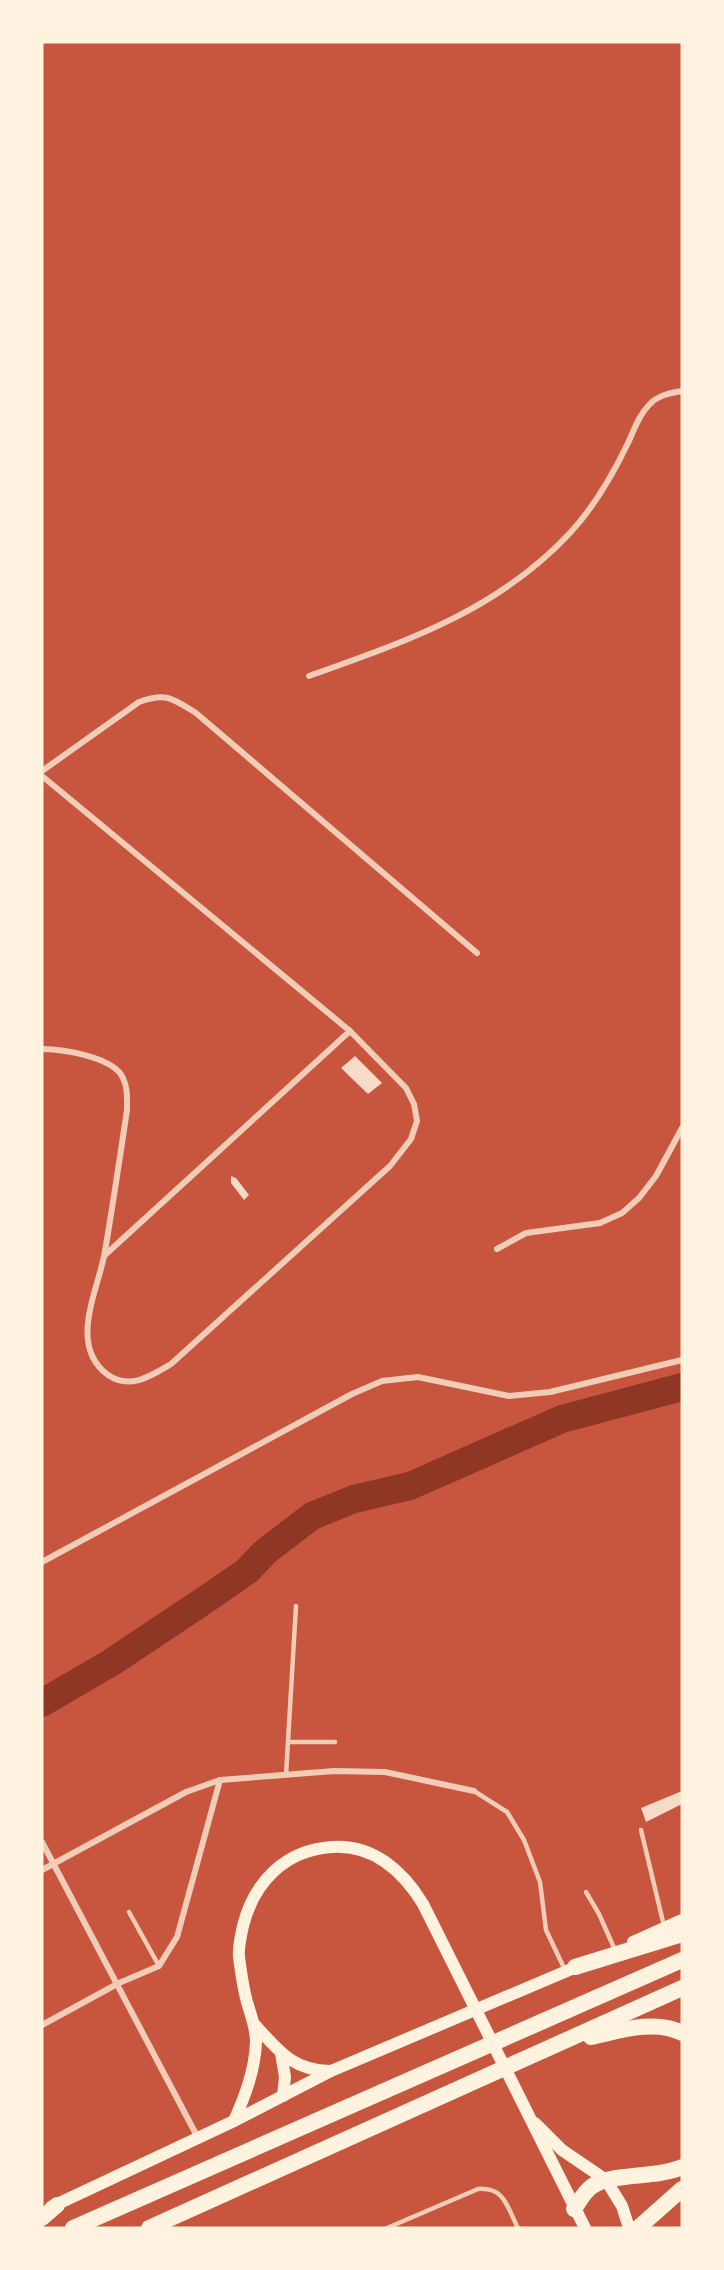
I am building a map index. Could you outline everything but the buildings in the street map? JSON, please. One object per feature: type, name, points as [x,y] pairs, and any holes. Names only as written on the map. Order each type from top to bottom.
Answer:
[{"type":"highway","points":[[570,1969],[682,1934]]},
{"type":"highway","points":[[74,2228],[682,1960]]},
{"type":"highway","points":[[149,2228],[682,1988]]},
{"type":"highway","points":[[560,2043],[649,2027],[682,2033]]},
{"type":"highway","points":[[574,2209],[588,2188],[606,2180],[666,2174],[682,2167]]},
{"type":"highway","points":[[638,2228],[682,2188]]},
{"type":"highway","points":[[42,2218],[50,2208]]},
{"type":"main road","points":[[234,2121],[251,2076],[256,2042],[255,2025],[246,2002],[239,1954],[246,1916],[256,1890],[275,1869],[299,1854],[340,1846],[369,1852],[387,1863],[413,1888],[444,1944],[526,2114],[585,2228]]},
{"type":"main road","points":[[50,2208],[198,2139],[331,2071],[682,1920]]},
{"type":"main road","points":[[255,2025],[281,2054],[296,2064],[313,2070],[331,2071]]},
{"type":"main road","points":[[281,2054],[285,2078],[283,2096]]},
{"type":"main road","points":[[526,2114],[562,2150],[606,2180],[622,2206],[629,2228]]},
{"type":"street","points":[[309,676],[427,632],[501,593],[538,564],[572,531],[604,485],[638,420],[649,404],[663,395],[682,391]]},
{"type":"street","points":[[42,771],[138,702],[154,696],[169,696],[196,713],[477,953]]},
{"type":"street","points":[[42,776],[350,1031],[406,1088],[414,1104],[417,1121],[411,1140],[390,1166],[350,1204],[171,1364],[146,1379],[129,1382],[112,1378],[98,1367],[91,1352],[88,1326],[90,1304],[105,1255],[127,1110],[127,1089],[122,1075],[110,1065],[63,1049],[42,1049]]},
{"type":"street","points":[[105,1255],[350,1031]]},
{"type":"street","points":[[497,1249],[526,1233],[600,1223],[622,1214],[639,1198],[656,1176],[682,1128]]},
{"type":"street","points":[[42,1562],[352,1394],[382,1381],[418,1377],[509,1396],[550,1392],[682,1360]]},
{"type":"street","points":[[42,1870],[186,1792],[220,1780],[385,1772],[474,1791]]},
{"type":"street","points":[[42,2025],[119,1983],[159,1966],[177,1937],[220,1780]]},
{"type":"street","points":[[42,1842],[119,1983],[198,2139]]},
{"type":"lane","points":[[286,1775],[290,1742],[296,1606]]},
{"type":"lane","points":[[290,1742],[335,1742]]},
{"type":"lane","points":[[474,1791],[507,1812],[524,1840],[540,1882],[546,1930],[570,1969]]},
{"type":"lane","points":[[640,1830],[664,1928]]},
{"type":"lane","points":[[585,1892],[599,1914],[615,1950]]},
{"type":"lane","points":[[129,1912],[159,1966]]},
{"type":"lane","points":[[387,2228],[478,2189],[487,2188],[497,2191],[502,2196],[518,2228]]},
{"type":"waterway","points":[[42,1703],[112,1662],[247,1571],[265,1552],[312,1516],[354,1499],[410,1486],[562,1419],[682,1387]]}]
